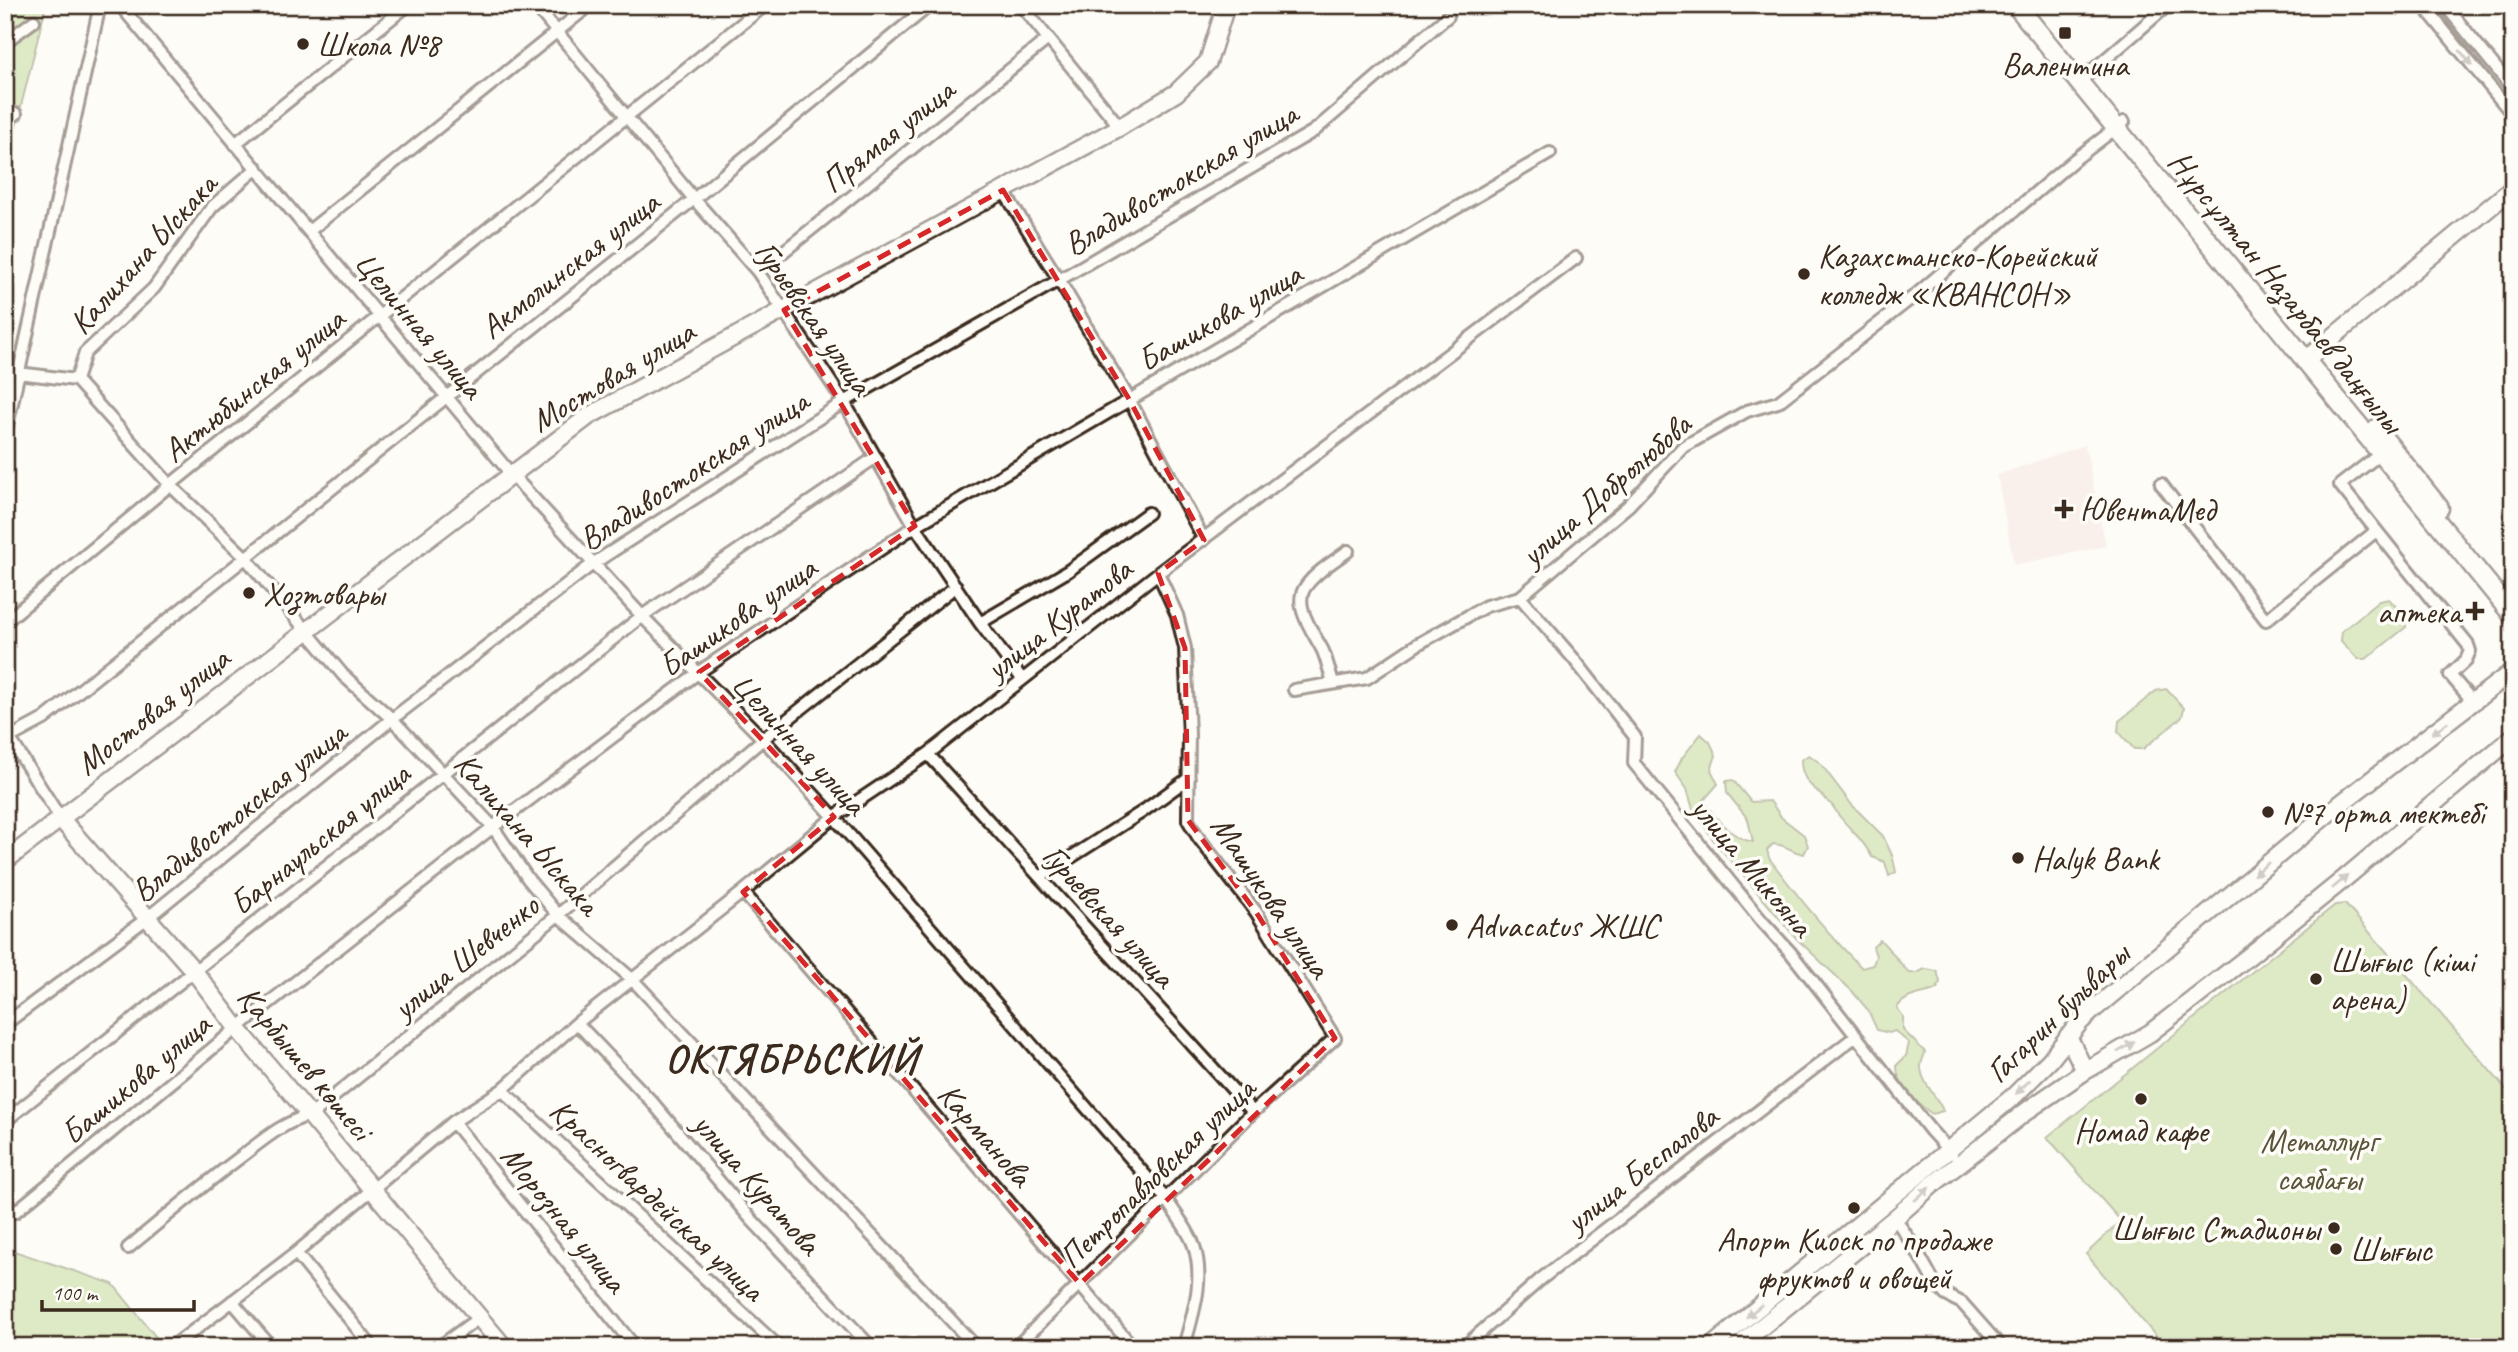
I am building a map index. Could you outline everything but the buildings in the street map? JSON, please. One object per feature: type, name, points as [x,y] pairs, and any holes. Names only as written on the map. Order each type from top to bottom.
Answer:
[{"type":"main road","name":"Мостовая улица","points":[[5,861],[306,629],[589,416],[1120,127],[1176,93],[1208,62],[1226,5]]},
{"type":"main road","name":"Нұрсұлтан Назарбаев даңғылы","points":[[2016,5],[2120,125],[2511,604]]},
{"type":"main road","name":"Нұрсұлтан Назарбаев даңғылы","points":[[2027,5],[2086,76],[2120,125]]},
{"type":"main road","points":[[2309,357],[2513,188]]},
{"type":"main road","name":"Нұрсұлтан Назарбаев даңғылы","points":[[2309,357],[2380,454],[2511,604]]},
{"type":"main road","name":"Гагарин бульвары","points":[[1711,1347],[2015,1095],[2050,1060],[2080,1021],[2316,823],[2513,671]]},
{"type":"main road","name":"Гагарин бульвары","points":[[1737,1347],[1932,1185],[2028,1110],[2085,1071],[2154,1030],[2344,879],[2513,737]]},
{"type":"main road","name":"Қарбышев көшесі","points":[[60,818],[194,971],[237,1028],[504,1347]]},
{"type":"main road","points":[[2068,1035],[2085,1071]]},
{"type":"street","points":[[5,435],[100,5]]},
{"type":"street","name":"Целинная улица","points":[[120,5],[511,474],[834,817],[1166,1199],[1193,1243],[1197,1260],[1199,1287],[1184,1347]]},
{"type":"street","points":[[235,144],[408,5]]},
{"type":"street","name":"Гурьевская улица","points":[[535,5],[694,199],[758,272],[844,402],[915,526],[1022,680]]},
{"type":"street","points":[[309,231],[590,5]]},
{"type":"street","name":"Актюбинская улица","points":[[5,622],[170,485],[765,5]]},
{"type":"street","name":"Акмолинская улица","points":[[7,736],[44,719],[694,199],[930,5]]},
{"type":"street","points":[[1021,5],[1120,127]]},
{"type":"street","points":[[2086,76],[2168,5]]},
{"type":"street","points":[[2445,5],[2513,89]]},
{"type":"street","points":[[2427,7],[2513,115]]},
{"type":"street","name":"Владивостокская улица","points":[[5,1024],[146,919],[392,719],[594,564],[844,402],[1314,131],[1448,16]]},
{"type":"street","points":[[5,42],[34,21]]},
{"type":"street","name":"Прямая улица","points":[[758,272],[1048,39]]},
{"type":"street","points":[[5,121],[16,114]]},
{"type":"street","name":"улица Добролюбова","points":[[1294,690],[1367,678],[1418,644],[1486,606],[1520,597],[1628,506],[1684,447],[1747,411],[1777,402],[1918,293],[2074,160],[2120,125]]},
{"type":"street","name":"Башикова улица","points":[[15,1212],[237,1028],[493,827],[699,672],[915,526],[1550,153]]},
{"type":"street","name":"Калихана Ыскака","points":[[76,380],[85,353],[155,288],[212,207],[257,169]]},
{"type":"street","points":[[1003,190],[1129,399],[1204,540]]},
{"type":"street","name":"улица Куратова","points":[[172,1347],[296,1253],[453,1122],[502,1090],[577,1023],[834,817],[928,754],[1158,573],[1576,258]]},
{"type":"street","name":"Калихана Ыскака","points":[[18,373],[76,380],[170,485],[245,557],[343,675],[392,719],[493,827],[528,879],[558,915],[632,979],[976,1347]]},
{"type":"street","points":[[2380,454],[2340,485],[2468,645],[2470,651],[2466,660],[2450,675],[2474,703]]},
{"type":"street","name":"Барнаульская улица","points":[[5,1121],[642,616],[876,457]]},
{"type":"street","points":[[2161,484],[2266,620],[2376,531]]},
{"type":"street","points":[[980,623],[1069,571],[1148,513]]},
{"type":"street","points":[[1333,683],[1324,653],[1301,605],[1304,588],[1348,551]]},
{"type":"street","name":"Машукова улица","points":[[1158,573],[1177,615],[1185,648],[1189,697],[1189,778],[1186,804],[1188,820],[1256,912],[1335,1038]]},
{"type":"street","name":"улица Шевченко","points":[[128,1248],[270,1135],[301,1117],[311,1115],[558,915],[763,739],[956,586]]},
{"type":"street","name":"улица Микояна","points":[[1520,597],[1574,659],[1634,737],[1634,763],[1960,1164]]},
{"type":"street","points":[[7,736],[60,818]]},
{"type":"street","name":"Гурьевская улица","points":[[928,754],[1253,1112]]},
{"type":"street","points":[[1040,877],[1142,812],[1189,778]]},
{"type":"street","name":"Карманова","points":[[743,892],[1133,1347]]},
{"type":"street","name":"улица Куратова","points":[[577,1023],[652,1102],[751,1219],[871,1347]]},
{"type":"street","name":"улица Беспалова","points":[[1464,1347],[1541,1279],[1856,1036]]},
{"type":"street","name":"Петропавловская улица","points":[[1016,1347],[1253,1112],[1335,1038]]},
{"type":"street","name":"Красногвардейская улица","points":[[502,1090],[779,1347]]},
{"type":"street","name":"Морозная улица","points":[[453,1122],[635,1347]]},
{"type":"street","points":[[1895,1218],[1934,1282],[1946,1295],[1962,1303],[2001,1347]]},
{"type":"street","points":[[296,1253],[372,1347]]},
{"type":"street","points":[[232,1301],[271,1347]]},
{"type":"street","points":[[439,1347],[480,1317]]},
{"type":"highlighted area","points":[[1003,190],[1129,399],[1204,540],[1158,573],[1185,648],[1188,820],[1256,912],[1335,1038],[1080,1284],[743,892],[834,817],[699,672],[915,526],[784,310]]},
{"type":"shaded area","points":[[2085,445],[2106,546],[2014,565],[1997,475]]},
{"type":"green space","points":[[5,5],[46,5],[5,171]]},
{"type":"green space","points":[[2389,599],[2405,617],[2406,627],[2366,659],[2358,659],[2341,641],[2342,631],[2379,601]]},
{"type":"green space","points":[[2166,689],[2184,708],[2182,717],[2143,749],[2134,749],[2118,731],[2119,721],[2156,691]]},
{"type":"green space","points":[[1701,734],[1710,742],[1716,755],[1711,770],[1718,784],[1703,801],[1731,832],[1753,842],[1748,819],[1727,793],[1726,781],[1733,780],[1751,802],[1770,801],[1782,818],[1804,835],[1808,846],[1804,854],[1773,844],[1767,850],[1769,858],[1814,915],[1862,968],[1873,965],[1876,956],[1873,947],[1880,940],[1910,973],[1926,969],[1937,971],[1940,982],[1937,989],[1909,997],[1897,1008],[1903,1016],[1903,1030],[1925,1052],[1921,1065],[1922,1075],[1943,1111],[1932,1114],[1914,1099],[1900,1079],[1897,1065],[1906,1056],[1909,1043],[1895,1031],[1889,1033],[1877,1030],[1868,1010],[1852,991],[1797,939],[1714,841],[1693,809],[1687,789],[1675,772],[1682,758]]},
{"type":"green space","points":[[1809,755],[1820,763],[1852,805],[1883,836],[1896,872],[1889,876],[1885,862],[1872,857],[1865,845],[1807,780],[1801,760]]},
{"type":"green space","name":"Металлург саябағы","points":[[2345,904],[2513,1097],[2513,1347],[2165,1347],[2086,1254],[2121,1221],[2047,1137],[2335,905]]},
{"type":"green space","points":[[5,1248],[113,1284],[164,1347],[5,1347]]},
{"type":"tram line","points":[[2434,5],[2513,104]]},
{"type":"place","name":"Валентина","points":[[2065,33]]},
{"type":"place","name":"Школа №8","points":[[303,44]]},
{"type":"place","name":"Казахстанско-Корейский колледж «КВАНСОН»","points":[[1804,274]]},
{"type":"place","name":"ЮвентаМед","points":[[2064,509]]},
{"type":"place","name":"Хозтовары","points":[[249,593]]},
{"type":"place","name":"аптека","points":[[2475,611]]},
{"type":"place","name":"№7 орта мектебі","points":[[2268,812]]},
{"type":"place","name":"Halyk Bank","points":[[2018,858]]},
{"type":"place","name":"Advacatus ЖШС","points":[[1452,925]]},
{"type":"place","name":"Шығыс (кіші арена)","points":[[2316,979]]},
{"type":"place","name":"Номад кафе","points":[[2141,1099]]},
{"type":"place","name":"Апорт Киоск по продаже фруктов и овощей","points":[[1854,1208]]},
{"type":"place","name":"Шығыс Стадионы","points":[[2334,1228]]},
{"type":"place","name":"Шығыс","points":[[2336,1249]]},
{"type":"district","name":"ОКТЯБРЬСКИЙ","points":[[792,1058]]}]
